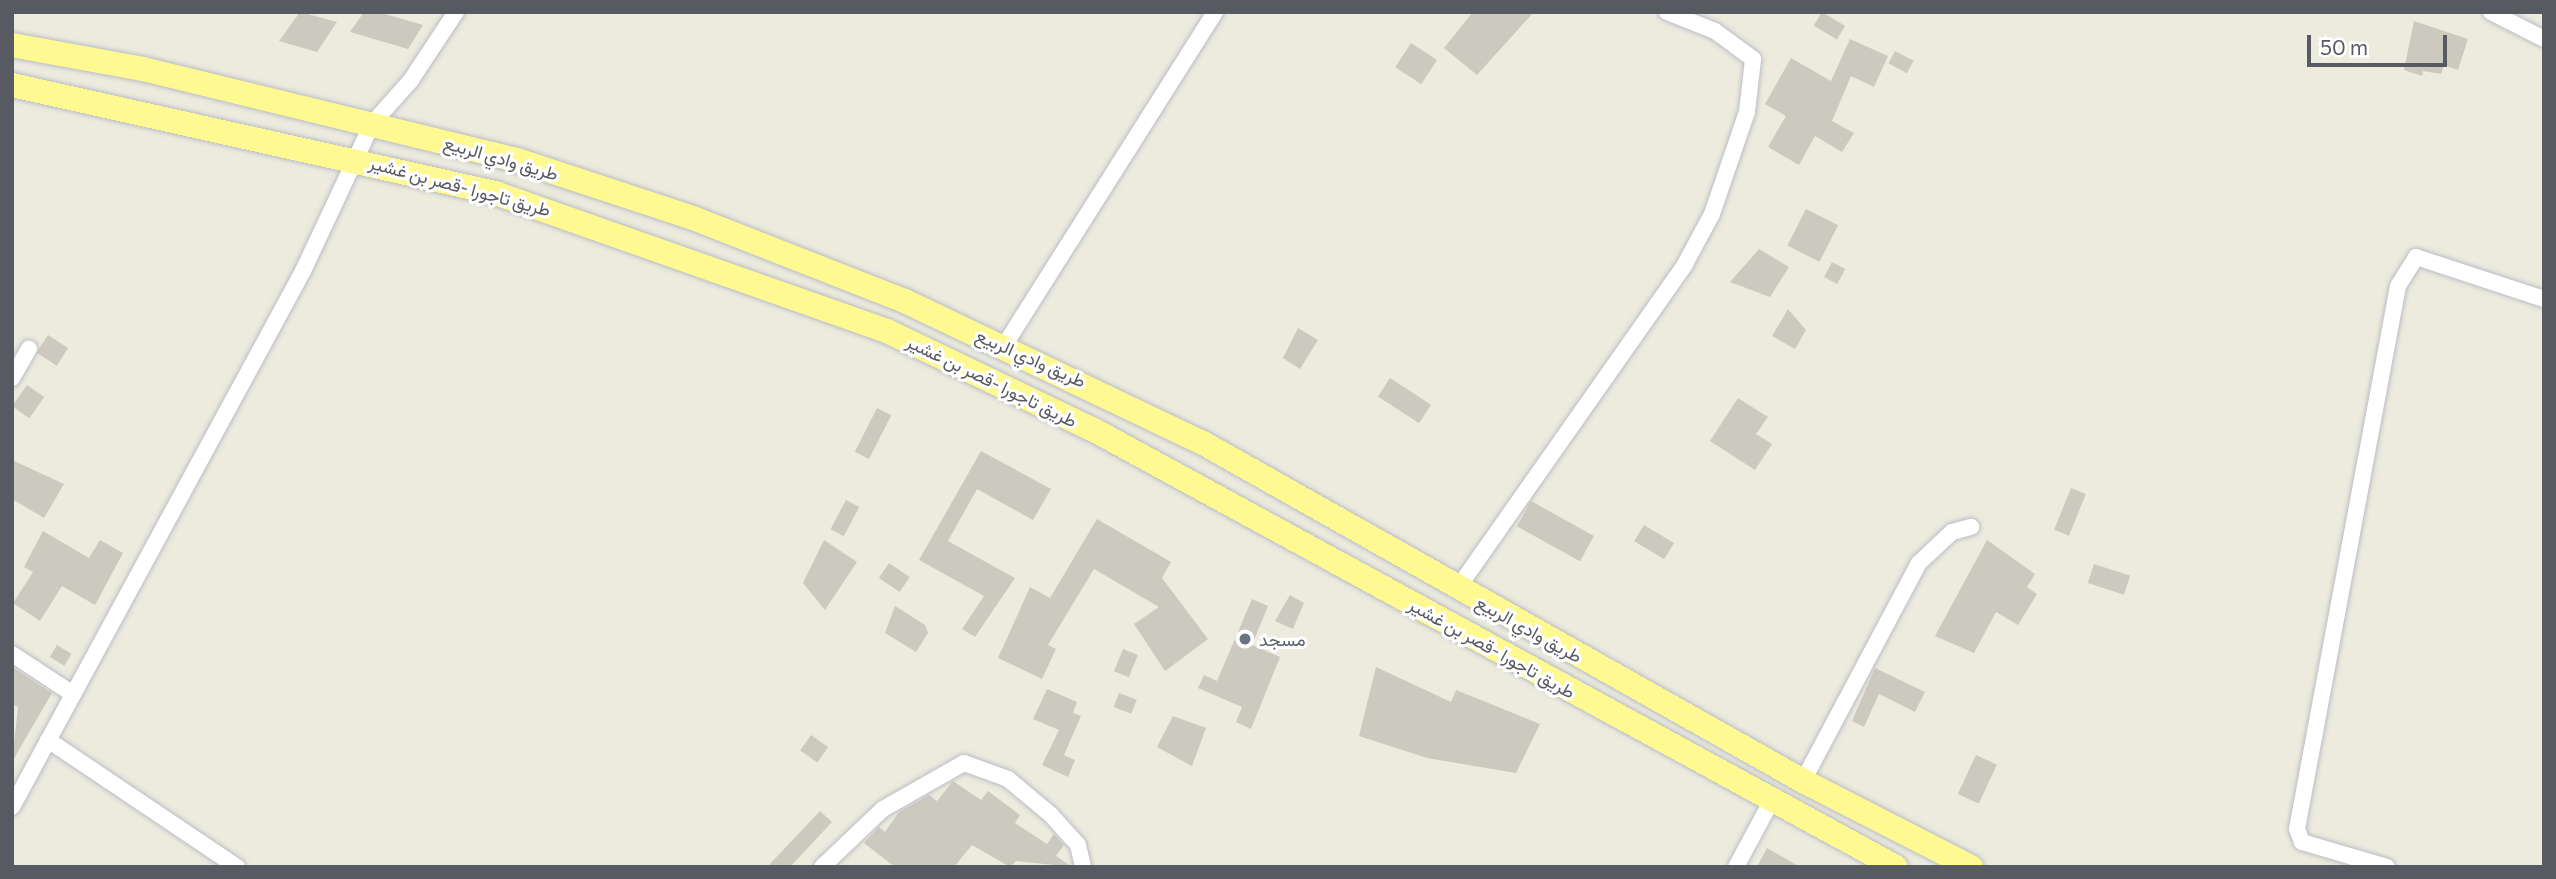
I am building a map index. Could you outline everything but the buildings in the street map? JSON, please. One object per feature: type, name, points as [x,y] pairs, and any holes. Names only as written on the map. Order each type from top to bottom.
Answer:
[{"type":"highway","name":"طريق وادي الربيع","points":[[12,45],[372,124],[517,160],[693,218],[1004,346],[1216,450],[1457,589],[1803,781],[1971,867]]},
{"type":"highway","name":"طريق تاجورا -قصر بن غشير","points":[[12,85],[355,157],[498,194],[681,254],[993,378],[1896,867]]},
{"type":"street","points":[[12,807],[303,271],[372,124],[456,12]]},
{"type":"street","points":[[1004,346],[1215,12]]},
{"type":"street","points":[[1457,589],[1685,264],[1712,214],[1747,111],[1753,59],[1715,31],[1667,12]]},
{"type":"street","points":[[2491,12],[2544,39]]},
{"type":"street","points":[[2387,867],[2302,842],[2297,829],[2398,286],[2416,257],[2544,299]]},
{"type":"street","points":[[12,378],[29,348]]},
{"type":"street","points":[[1803,781],[1919,563],[1952,532],[1971,527]]},
{"type":"street","points":[[12,654],[73,694]]},
{"type":"street","points":[[48,740],[237,867]]},
{"type":"street","points":[[822,867],[883,809],[964,762],[1008,779],[1051,815],[1078,845],[1083,867]]},
{"type":"street","points":[[1736,867],[1772,800]]},
{"type":"place","name":"مسجد","points":[[1245,639]]}]
